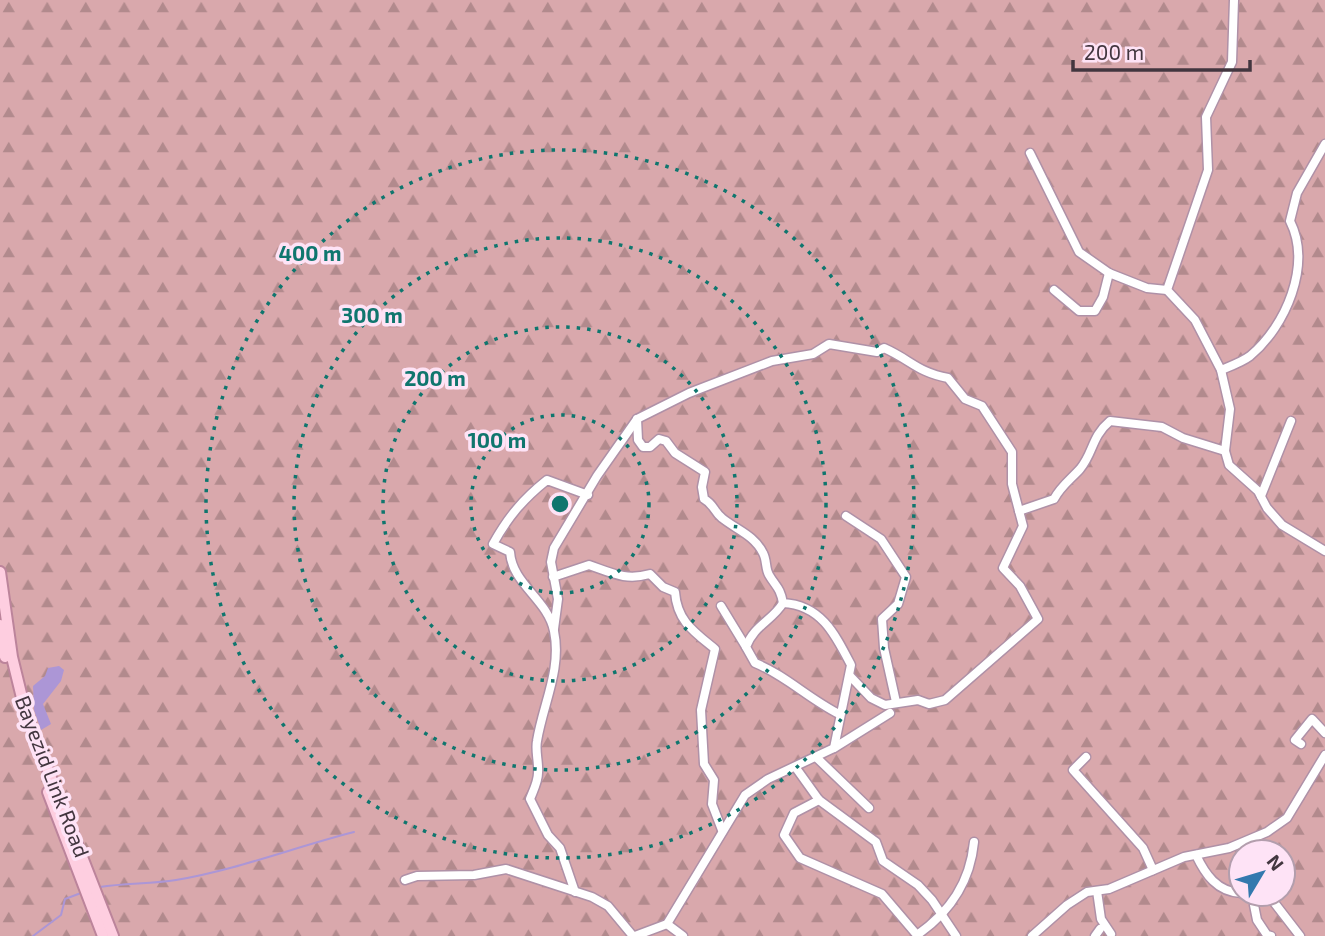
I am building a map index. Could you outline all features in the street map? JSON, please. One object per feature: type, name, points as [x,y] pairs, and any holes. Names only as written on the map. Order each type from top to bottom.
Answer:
[{"type":"main road","name":"Bayezid Link Road","points":[[0,572],[12,657],[26,714],[93,895],[113,936]]},
{"type":"main road","name":"Bayezid Link Road","points":[[0,625],[19,717],[72,841]]},
{"type":"main road","name":"Bayezid Link Road","points":[[93,895],[103,936]]},
{"type":"street","points":[[1167,290],[1208,170],[1206,117],[1232,62],[1234,0]]},
{"type":"street","points":[[1221,370],[1249,357],[1284,314],[1298,272],[1296,234],[1290,221],[1297,193],[1325,144]]},
{"type":"street","points":[[1030,153],[1079,252],[1109,273],[1147,288],[1167,290],[1195,320],[1221,370],[1230,409],[1225,451],[1229,465],[1261,496],[1282,525],[1325,551]]},
{"type":"street","points":[[1054,290],[1079,311],[1095,311],[1103,297],[1109,273]]},
{"type":"street","points":[[575,892],[560,848],[548,835],[530,799],[538,775],[537,742],[548,706],[548,689],[556,671],[554,629],[558,599],[551,562],[554,548],[597,477],[637,419],[689,393],[772,361],[813,354],[829,344],[877,352],[884,348],[903,356],[926,374],[948,378],[965,399],[982,406],[1012,452],[1012,484],[1023,526],[1003,568],[1020,586],[1038,619],[945,700],[929,704],[918,700],[884,705],[871,698],[850,676]]},
{"type":"street","points":[[637,419],[638,440],[643,447],[650,447],[659,439],[666,441],[675,453],[705,472],[702,487],[704,499],[713,503],[721,518],[737,525],[756,542],[765,556],[769,575],[779,585],[783,603],[777,613],[760,623],[751,634],[746,647]]},
{"type":"street","points":[[1019,510],[1054,499],[1064,482],[1079,470],[1088,456],[1096,432],[1110,421],[1162,427],[1183,438],[1225,451]]},
{"type":"street","points":[[1261,496],[1291,421]]},
{"type":"street","points":[[554,629],[536,596],[516,573],[510,552],[493,544],[508,517],[526,495],[547,480],[588,495]]},
{"type":"street","points":[[846,516],[881,539],[906,577],[898,604],[882,619],[884,648],[896,702]]},
{"type":"street","points":[[552,578],[589,565],[618,577],[633,579],[650,574],[663,587],[675,592],[676,609],[685,625],[715,649],[701,709],[704,764],[714,780],[712,804],[722,830]]},
{"type":"street","points":[[783,603],[802,604],[829,626],[851,665],[834,748]]},
{"type":"street","points":[[721,606],[755,663],[776,672],[804,695],[839,714]]},
{"type":"street","points":[[405,880],[417,876],[474,875],[506,869],[608,906],[634,936],[667,924],[691,889],[722,830],[745,795],[768,779],[817,758],[890,713]]},
{"type":"street","points":[[1301,744],[1296,740],[1312,719],[1325,733]]},
{"type":"street","points":[[1032,936],[1066,905],[1087,892],[1097,891],[1196,855],[1229,848],[1267,832],[1287,818],[1322,769],[1325,755]]},
{"type":"street","points":[[1086,757],[1073,770],[1143,848],[1153,870]]},
{"type":"street","points":[[817,758],[869,808]]},
{"type":"street","points":[[796,768],[819,800],[876,842],[883,862],[918,886],[956,936]]},
{"type":"street","points":[[819,800],[794,813],[784,835],[800,858],[882,894],[917,935],[943,917],[964,883],[974,842]]},
{"type":"street","points":[[1196,855],[1208,878],[1227,889]]},
{"type":"street","points":[[1097,891],[1101,919],[1111,935]]},
{"type":"street","points":[[1255,908],[1257,920],[1271,936]]},
{"type":"street","points":[[1278,908],[1300,936]]},
{"type":"street","points":[[667,924],[683,936]]},
{"type":"green space","points":[[0,0],[1325,0],[1325,936],[0,936]]},
{"type":"shaded area","points":[[59,666],[64,670],[61,681],[43,704],[51,724],[41,730],[34,710],[33,686],[45,676],[48,668]]},
{"type":"waterway","points":[[100,887],[198,876],[354,832]]},
{"type":"waterway","points":[[33,936],[61,915],[65,899],[81,893]]}]
